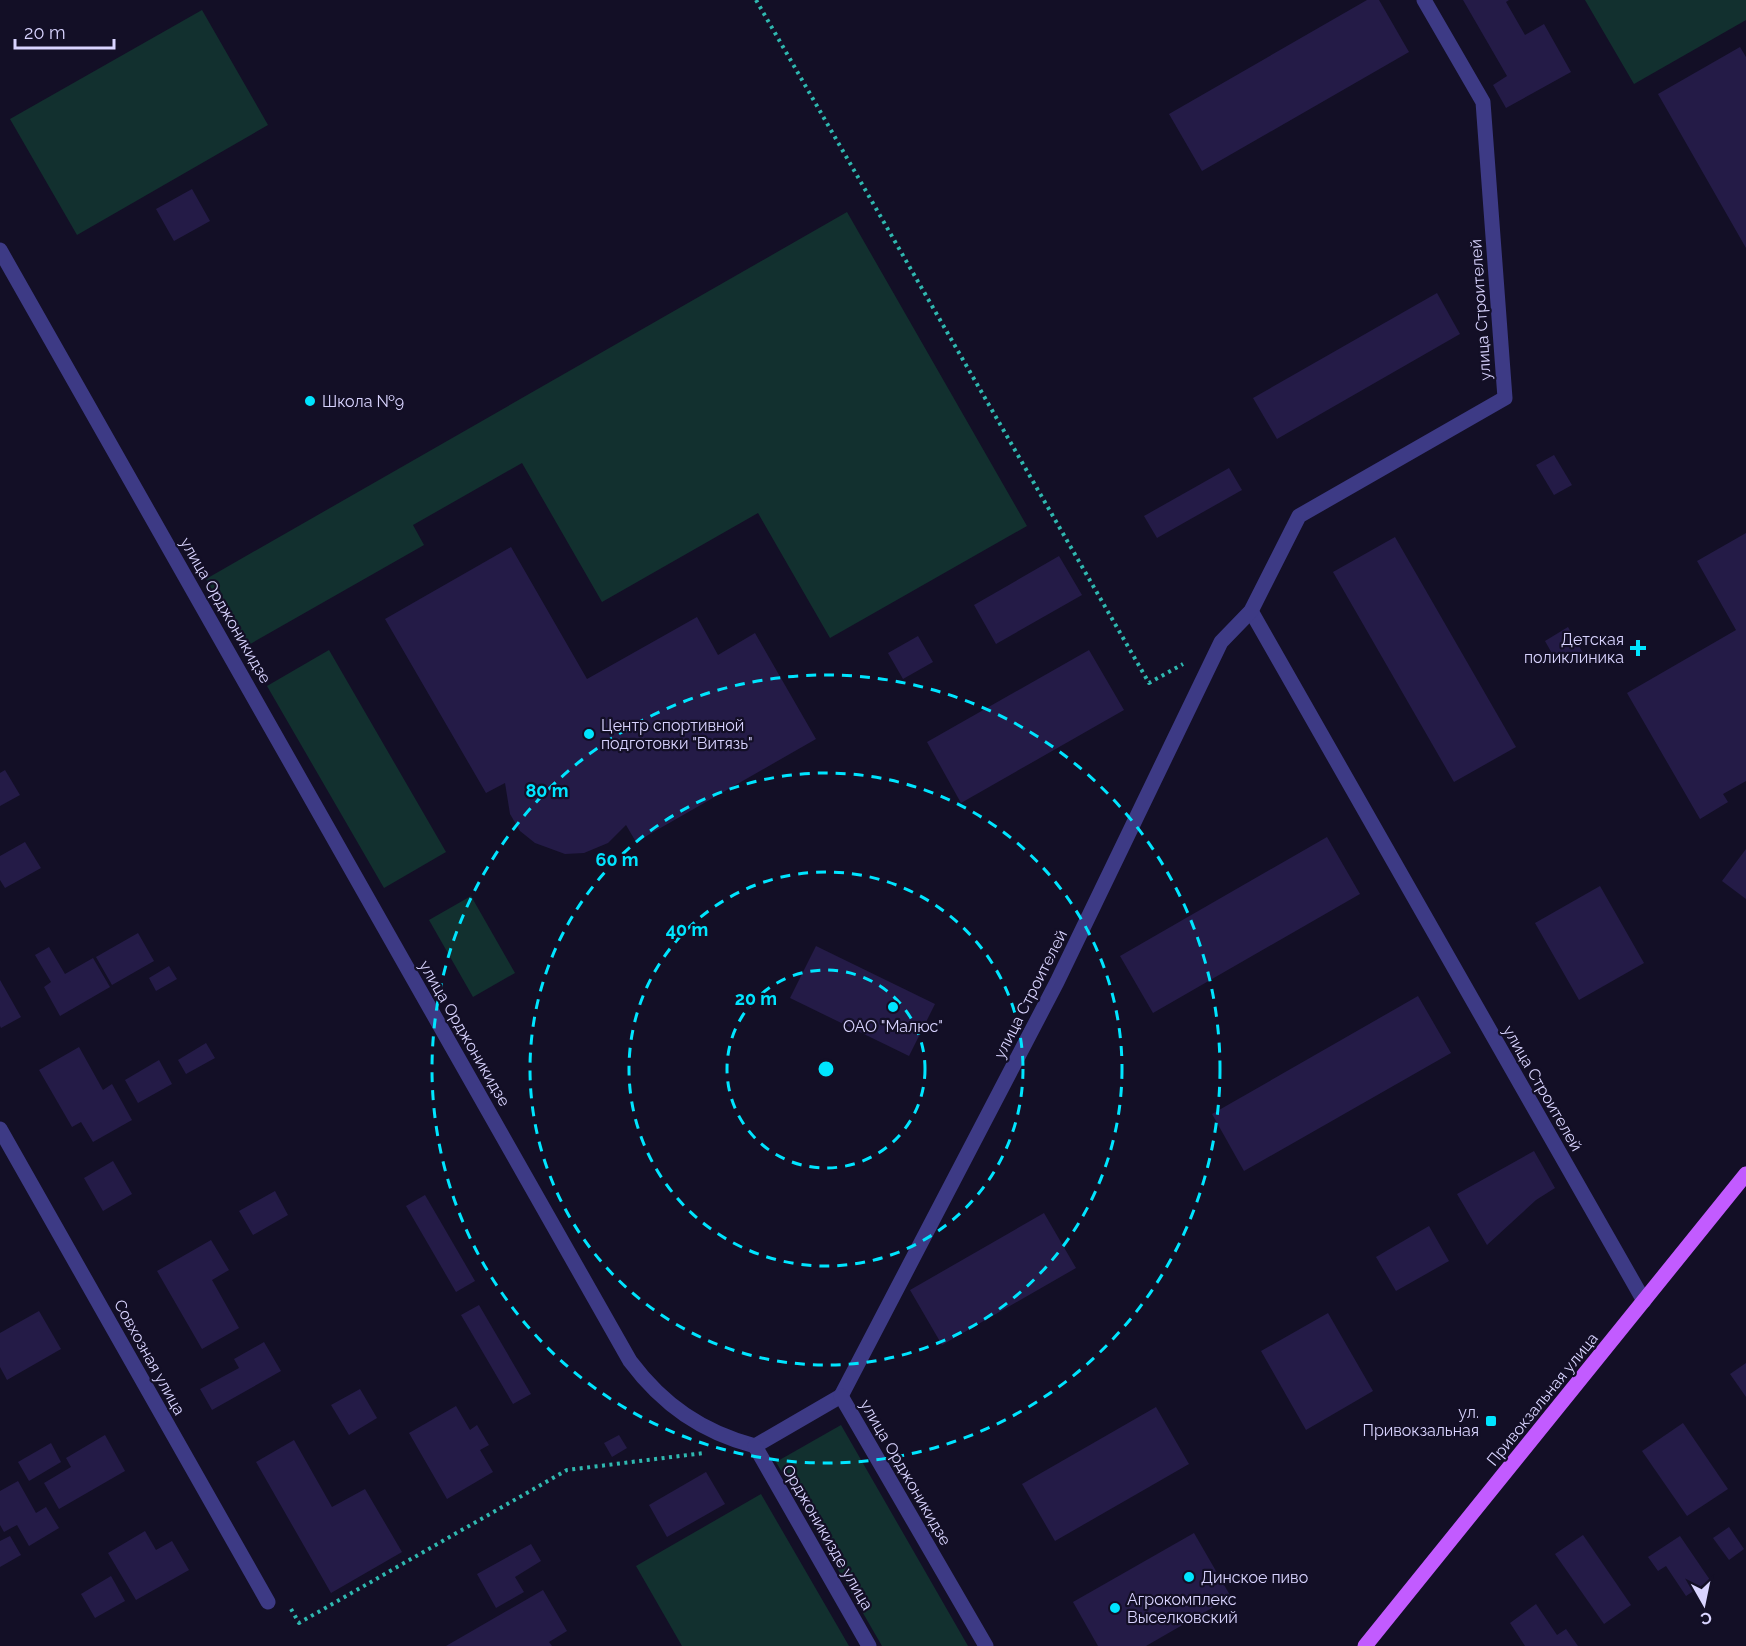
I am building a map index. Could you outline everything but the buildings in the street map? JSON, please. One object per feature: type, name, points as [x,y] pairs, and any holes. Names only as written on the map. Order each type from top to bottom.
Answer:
[{"type":"main road","name":"Привокзальная улица","points":[[1365,1646],[1746,1174]]},
{"type":"street","name":"улица Строителей","points":[[841,1396],[1058,982],[1221,642],[1251,611],[1299,516],[1505,398],[1483,102],[1424,0]]},
{"type":"street","name":"улица Орджоникидзе","points":[[0,250],[630,1361],[644,1379],[675,1409],[693,1422],[734,1440],[755,1446],[841,1396],[986,1646]]},
{"type":"street","name":"улица Строителей","points":[[1251,611],[1644,1301]]},
{"type":"street","name":"Совхозная улица","points":[[0,1129],[268,1602]]},
{"type":"street","name":"Орджоникизде улица","points":[[755,1446],[870,1646]]},
{"type":"path","points":[[756,0],[1149,683],[1221,642]]},
{"type":"path","points":[[299,1623],[567,1470],[701,1455],[734,1440]]},
{"type":"green space","points":[[1585,0],[1746,0],[1746,20],[1634,84]]},
{"type":"green space","points":[[202,10],[268,125],[77,235],[10,119]]},
{"type":"green space","points":[[847,212],[1027,526],[830,638],[758,513],[602,602],[522,463],[413,525],[424,545],[245,647],[206,579]]},
{"type":"green space","points":[[329,650],[446,852],[384,888],[267,686]]},
{"type":"green space","points":[[471,896],[515,973],[473,997],[429,920]]},
{"type":"green space","points":[[841,1425],[968,1646],[882,1646],[776,1462]]},
{"type":"green space","points":[[761,1494],[849,1646],[682,1646],[636,1566]]},
{"type":"place","name":"Школа №9","points":[[310,401]]},
{"type":"place","name":"Детская поликлиника","points":[[1638,648]]},
{"type":"place","name":"Центр спортивной подготовки \"Витязь\"","points":[[589,734]]},
{"type":"place","name":"ОАО \"Малюс\"","points":[[893,1007]]},
{"type":"place","name":"ул. Привокзальная","points":[[1491,1421]]},
{"type":"place","name":"Динское пиво","points":[[1189,1577]]},
{"type":"place","name":"Агрокомплекс Выселковский","points":[[1115,1608]]}]
